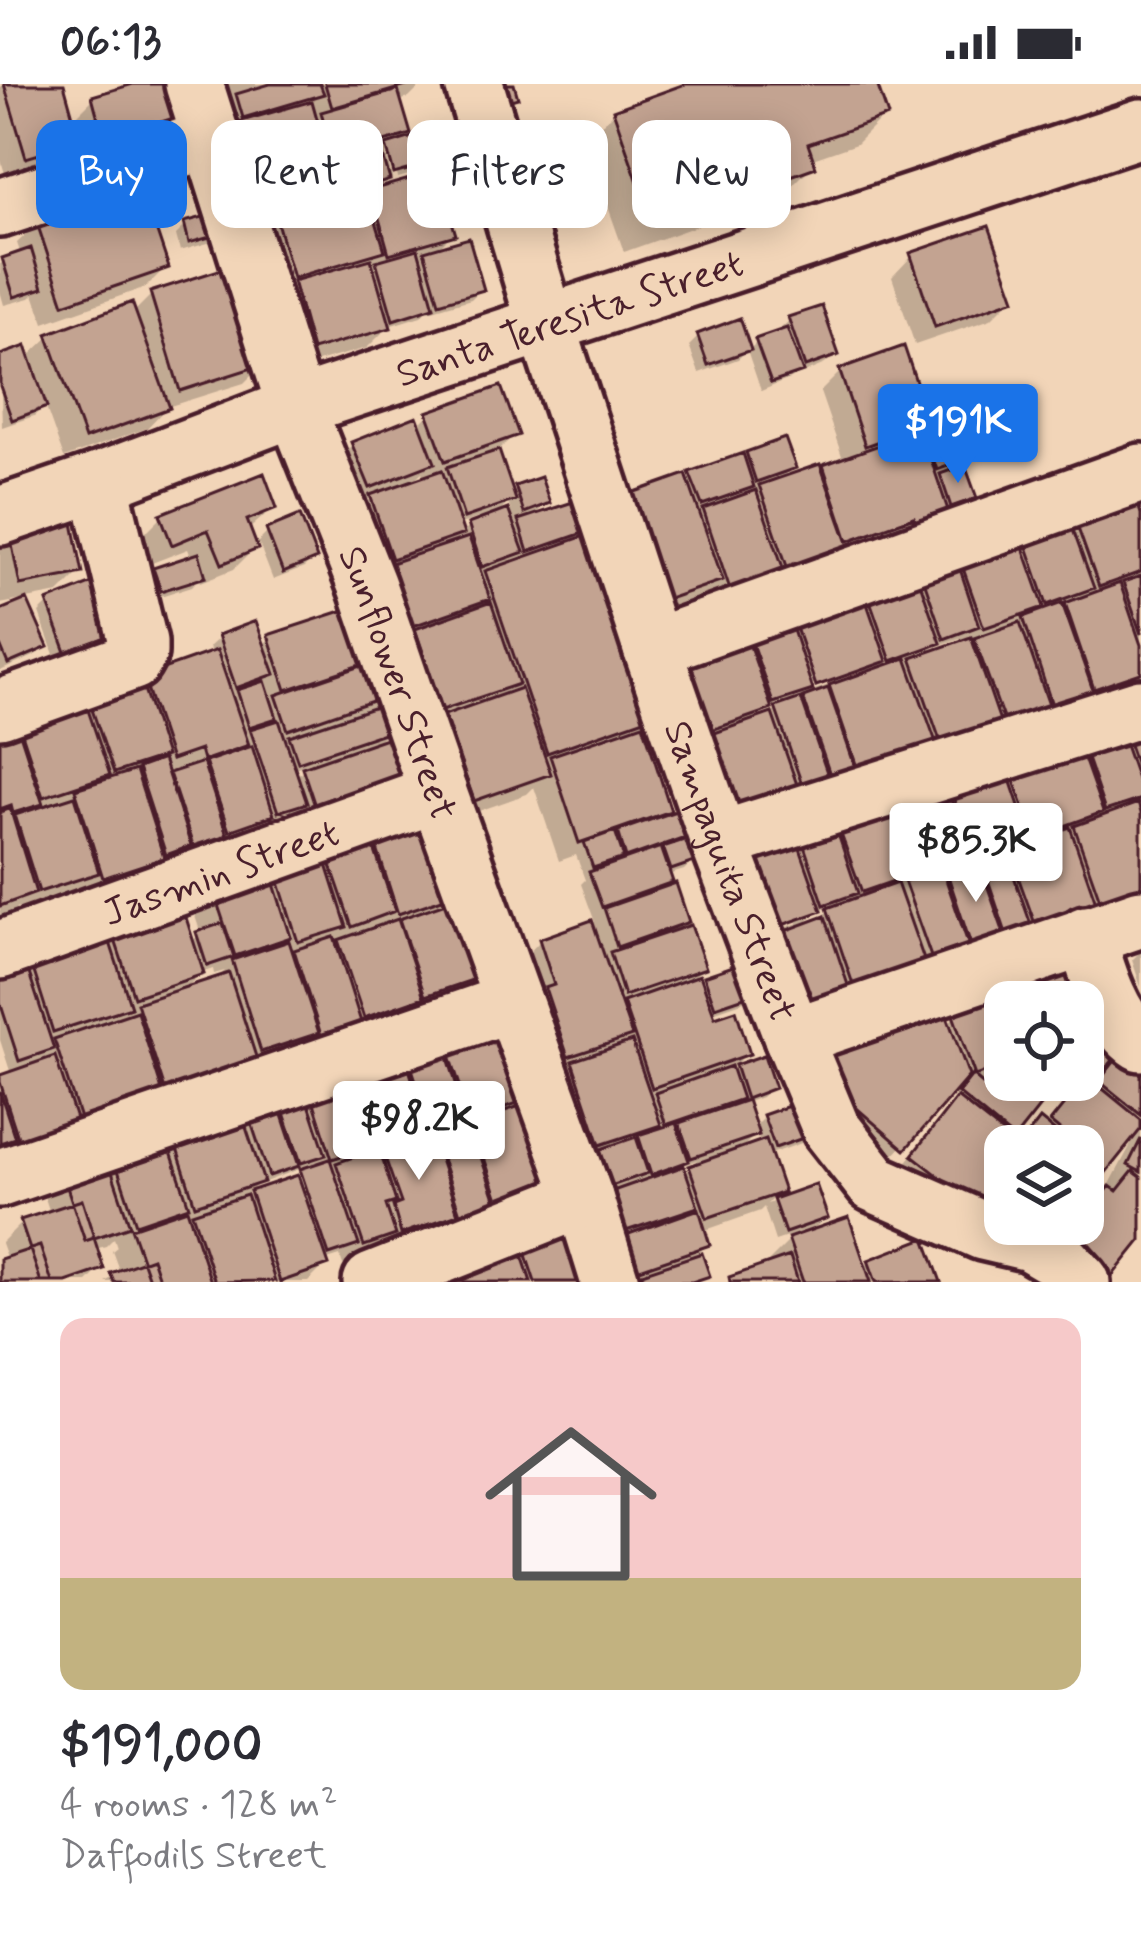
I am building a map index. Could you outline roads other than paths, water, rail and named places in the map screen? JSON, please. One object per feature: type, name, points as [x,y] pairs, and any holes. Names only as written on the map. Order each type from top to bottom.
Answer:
[{"type":"street","name":"Sunflower Street","points":[[194,84],[211,132]]},
{"type":"street","name":"Sampaguita Street","points":[[473,84],[652,648],[719,842],[831,1128],[874,1183],[983,1231],[1030,1242],[1062,1262],[1081,1282]]},
{"type":"street","name":"Santa Teresita Street","points":[[0,516],[296,407],[1141,128]]},
{"type":"street","points":[[0,208],[211,139]]},
{"type":"street","name":"Sunflower Street","points":[[241,228],[296,407],[368,586],[610,1282]]},
{"type":"street","points":[[652,648],[1141,473]]},
{"type":"street","points":[[0,709],[133,661],[138,652],[99,482]]},
{"type":"street","points":[[719,842],[1141,708]]},
{"type":"street","name":"Jasmin Street","points":[[0,950],[438,793]]},
{"type":"street","points":[[793,1037],[1141,917]]},
{"type":"street","points":[[1086,935],[1101,985],[1130,1036],[1141,1042]]},
{"type":"street","points":[[0,1178],[513,1002]]},
{"type":"street","points":[[372,1282],[584,1198]]}]
